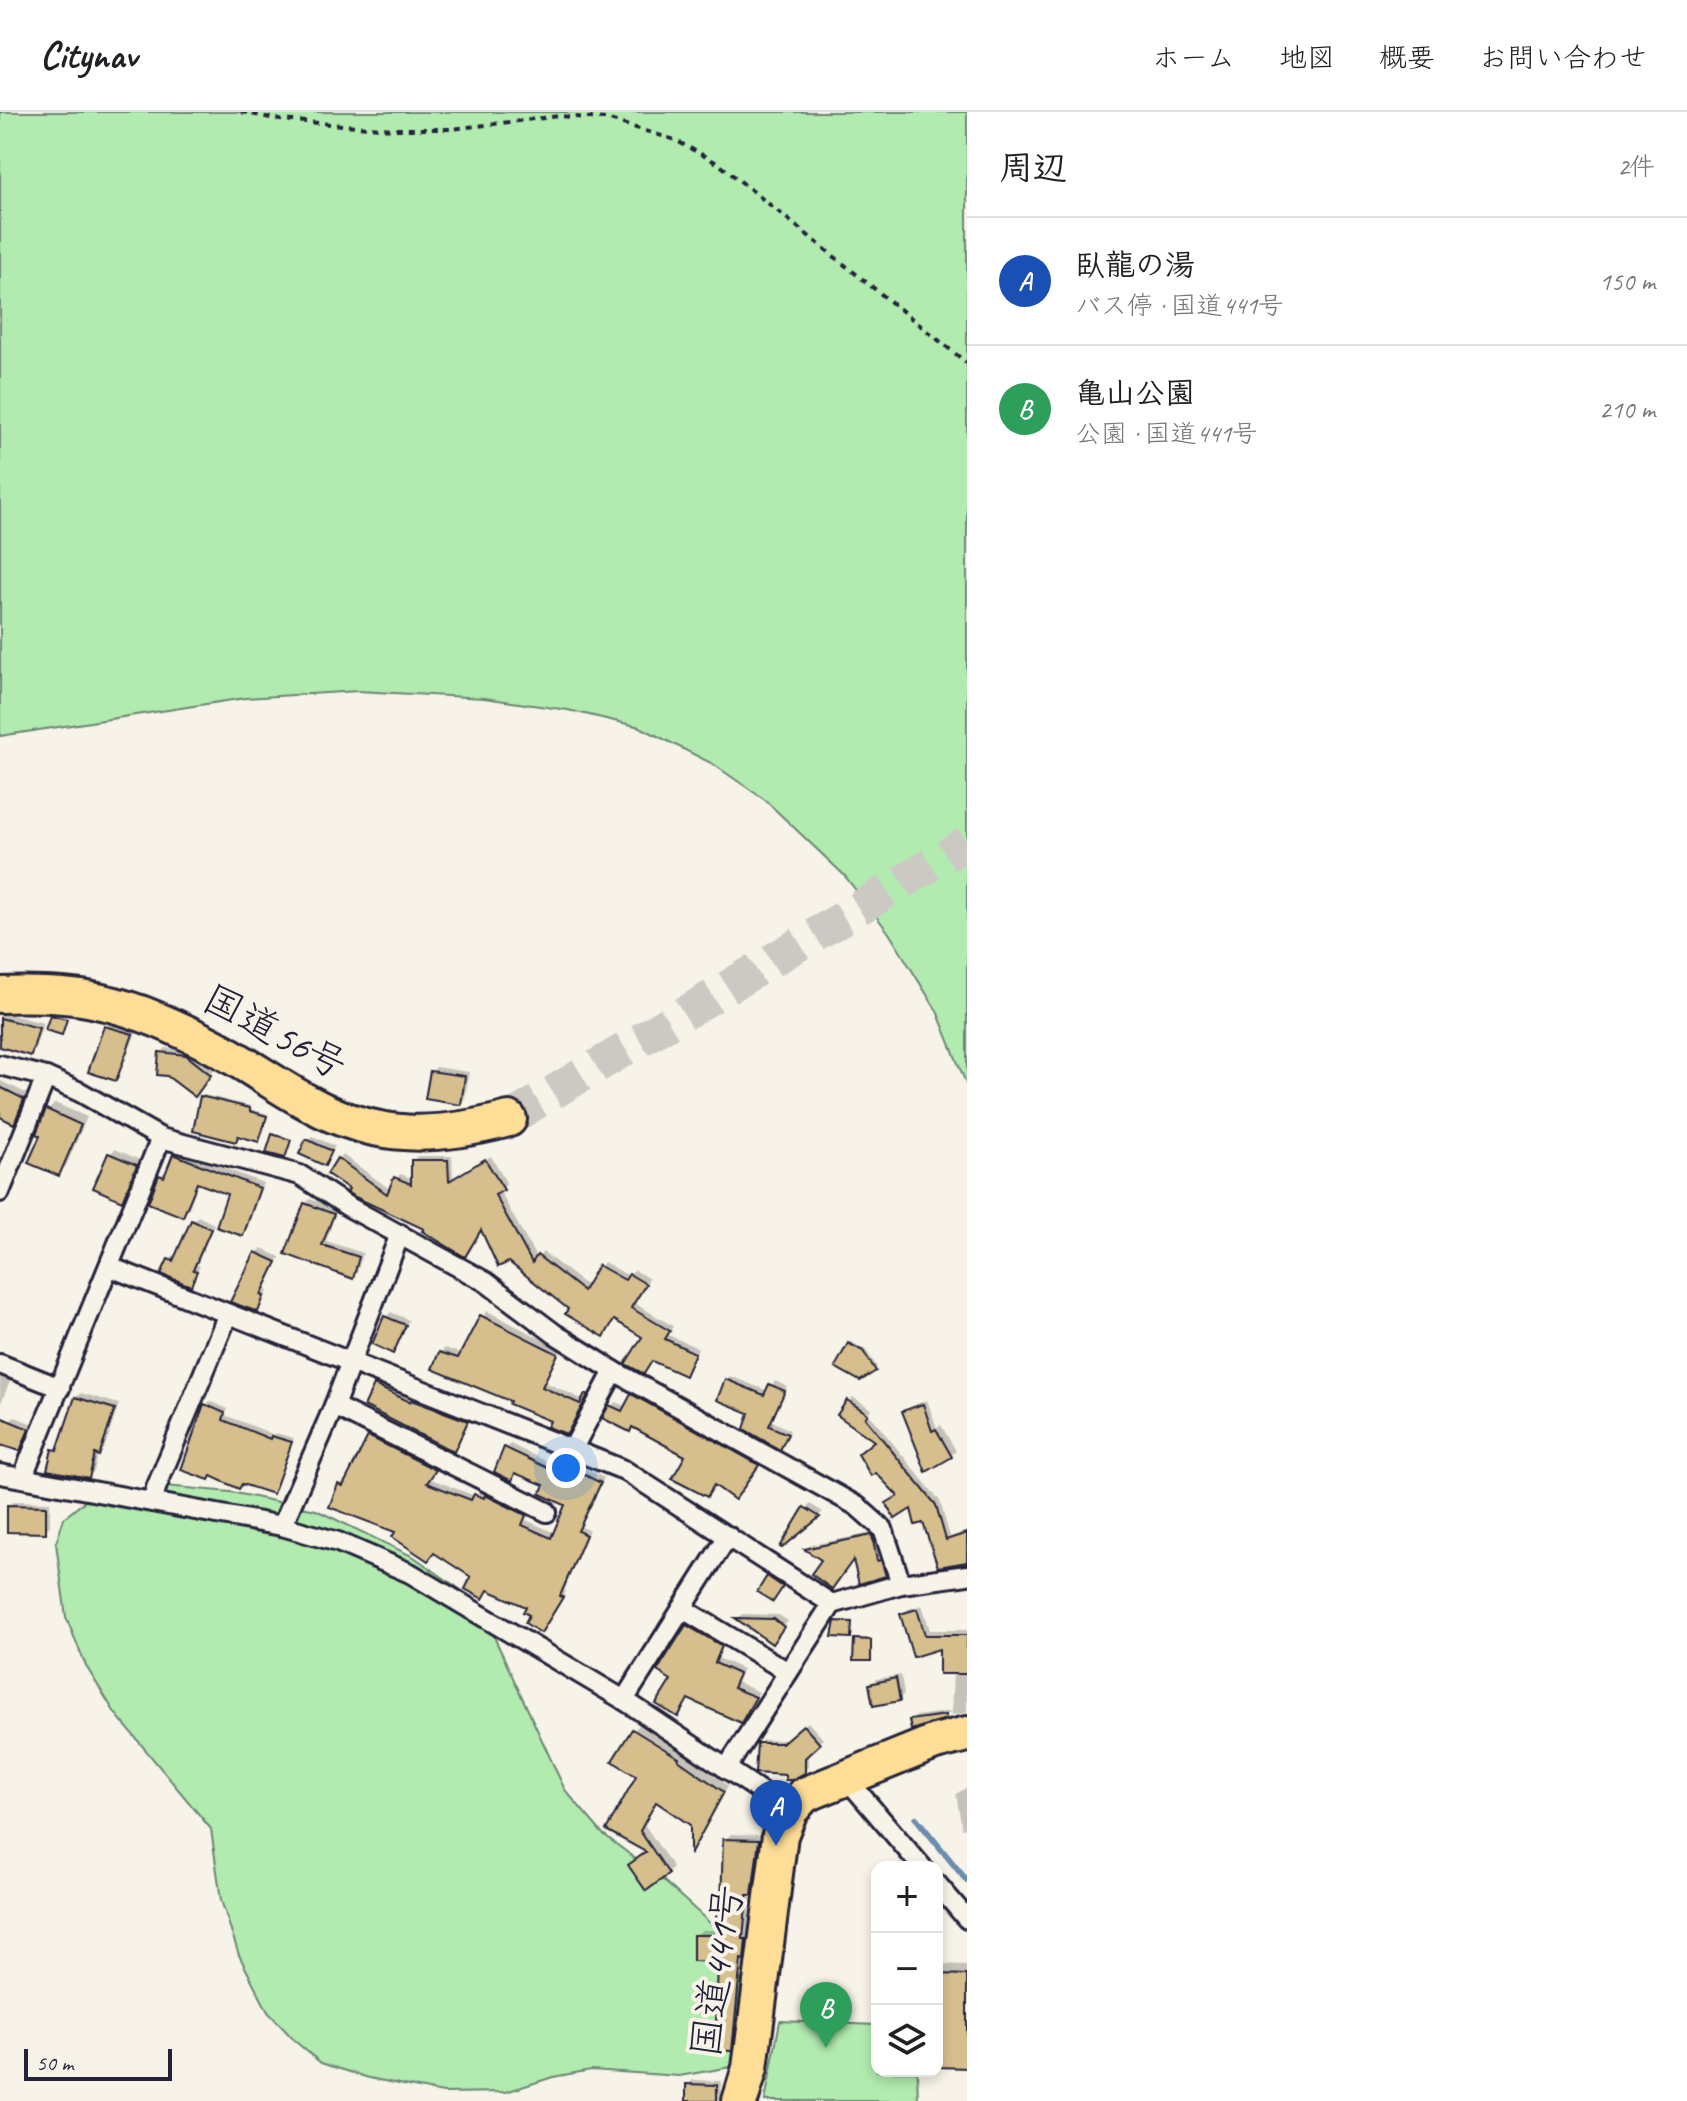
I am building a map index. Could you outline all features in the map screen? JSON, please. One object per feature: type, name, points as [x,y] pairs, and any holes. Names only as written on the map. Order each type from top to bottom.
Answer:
[{"type":"highway","name":"国道56号","points":[[0,995],[96,1000],[156,1020],[216,1048],[312,1105],[369,1128],[420,1134],[465,1130],[509,1119]]},
{"type":"highway","points":[[790,1811],[804,1795],[935,1742],[967,1734]]},
{"type":"highway","name":"国道441号","points":[[740,2101],[750,2068],[780,1835],[790,1811]]},
{"type":"street","points":[[0,1065],[46,1077],[80,1092],[161,1138],[300,1175],[347,1206],[486,1282],[555,1334],[614,1371],[857,1506],[883,1529],[901,1584]]},
{"type":"street","points":[[0,1192],[46,1077]]},
{"type":"street","points":[[25,1478],[27,1466],[161,1138]]},
{"type":"street","points":[[282,1526],[334,1406],[400,1234]]},
{"type":"street","points":[[110,1267],[624,1470],[832,1604]]},
{"type":"street","points":[[153,1502],[156,1488],[228,1314]]},
{"type":"street","points":[[0,1364],[60,1388]]},
{"type":"street","points":[[572,1450],[614,1371]]},
{"type":"street","points":[[334,1406],[547,1512]]},
{"type":"street","points":[[0,1474],[282,1526],[338,1542],[410,1573],[624,1700],[790,1811]]},
{"type":"street","points":[[624,1700],[728,1536]]},
{"type":"street","points":[[726,1769],[832,1604],[901,1584],[967,1575]]},
{"type":"street","points":[[683,1609],[788,1672]]},
{"type":"street","points":[[847,1779],[917,1861]]},
{"type":"street","points":[[943,1891],[967,1919]]},
{"type":"path","points":[[241,112],[280,120],[394,129],[452,129],[559,116],[606,119],[675,140],[730,172],[967,363]]},
{"type":"green space","points":[[0,112],[967,112],[967,1086],[937,1011],[889,933],[844,875],[765,800],[713,764],[640,727],[568,710],[484,698],[358,691],[245,698],[0,736]]},
{"type":"green space","points":[[165,1486],[231,1492],[316,1510],[414,1557],[478,1602],[565,1790],[602,1833],[664,1881],[723,1935],[746,1995],[750,2045],[731,2067],[679,2076],[591,2070],[553,2077],[506,2092],[443,2093],[369,2078],[321,2063],[296,2042],[268,2012],[239,1955],[221,1900],[211,1829],[115,1713],[86,1666],[66,1617],[56,1543],[64,1518],[91,1496]]},
{"type":"green space","points":[[780,2021],[871,2025],[871,2077],[917,2077],[918,2101],[765,2101]]},
{"type":"building","points":[[50,1015],[67,1019],[62,1035],[45,1030]]},
{"type":"building","points":[[0,1018],[39,1028],[31,1056],[0,1047]]},
{"type":"building","points":[[104,1026],[133,1034],[116,1081],[88,1072]]},
{"type":"building","points":[[159,1052],[186,1055],[211,1075],[195,1097],[167,1076],[157,1075]]},
{"type":"building","points":[[430,1071],[465,1076],[461,1105],[425,1099]]},
{"type":"building","points":[[0,1087],[24,1099],[14,1124],[0,1117]]},
{"type":"building","points":[[200,1096],[250,1108],[250,1111],[267,1116],[259,1142],[238,1136],[236,1142],[193,1131]]},
{"type":"building","points":[[46,1109],[81,1125],[59,1176],[28,1163],[40,1136],[36,1134]]},
{"type":"building","points":[[272,1134],[291,1140],[285,1158],[266,1153]]},
{"type":"building","points":[[306,1139],[332,1151],[325,1166],[299,1154]]},
{"type":"building","points":[[108,1153],[137,1165],[122,1201],[93,1188]]},
{"type":"building","points":[[173,1154],[260,1188],[243,1236],[216,1227],[227,1194],[197,1183],[183,1217],[148,1203],[159,1175],[164,1177]]},
{"type":"building","points":[[337,1158],[387,1194],[394,1177],[411,1184],[411,1160],[448,1160],[449,1181],[485,1159],[504,1190],[495,1195],[532,1263],[537,1255],[583,1291],[598,1265],[625,1280],[629,1274],[646,1284],[631,1308],[670,1331],[665,1339],[695,1353],[685,1376],[652,1361],[644,1374],[625,1364],[642,1337],[614,1320],[604,1337],[565,1314],[568,1309],[509,1262],[498,1267],[481,1230],[465,1257],[422,1231],[424,1229],[353,1196],[347,1192],[349,1189],[327,1174]]},
{"type":"building","points":[[304,1203],[334,1214],[322,1245],[359,1257],[353,1279],[285,1254]]},
{"type":"building","points":[[191,1220],[211,1229],[193,1270],[197,1271],[191,1286],[161,1274],[168,1259],[173,1261]]},
{"type":"building","points":[[255,1252],[277,1262],[261,1295],[264,1296],[258,1312],[230,1302]]},
{"type":"building","points":[[480,1315],[558,1354],[542,1387],[580,1404],[585,1394],[588,1395],[567,1434],[547,1427],[550,1421],[509,1404],[510,1401],[432,1369],[439,1352],[458,1358]]},
{"type":"building","points":[[384,1316],[406,1325],[393,1354],[372,1344]]},
{"type":"building","points":[[848,1343],[863,1351],[876,1371],[860,1381],[835,1367]]},
{"type":"building","points":[[725,1379],[764,1395],[769,1384],[785,1391],[769,1426],[788,1434],[780,1450],[744,1429],[749,1413],[717,1400]]},
{"type":"building","points":[[374,1385],[410,1402],[468,1421],[454,1452],[364,1406]]},
{"type":"building","points":[[631,1394],[759,1465],[735,1500],[714,1485],[707,1497],[672,1479],[685,1456],[632,1427],[630,1432],[602,1418],[609,1405],[622,1411]]},
{"type":"building","points":[[75,1397],[115,1409],[99,1456],[95,1454],[89,1478],[47,1470],[52,1449],[57,1450]]},
{"type":"building","points":[[847,1400],[868,1414],[865,1418],[936,1505],[946,1540],[967,1533],[967,1562],[938,1567],[923,1523],[915,1525],[911,1509],[895,1519],[886,1503],[898,1496],[876,1473],[871,1476],[858,1454],[874,1441],[837,1415]]},
{"type":"building","points":[[204,1404],[225,1413],[223,1420],[270,1439],[271,1436],[292,1442],[273,1494],[242,1484],[239,1489],[211,1476],[209,1480],[181,1470]]},
{"type":"building","points":[[923,1404],[932,1431],[936,1429],[952,1457],[926,1472],[902,1411]]},
{"type":"building","points":[[0,1417],[29,1429],[20,1451],[0,1445]]},
{"type":"building","points":[[368,1436],[436,1470],[427,1483],[471,1500],[474,1494],[484,1498],[485,1495],[526,1515],[522,1525],[551,1538],[565,1505],[540,1494],[544,1485],[515,1473],[512,1481],[494,1472],[504,1447],[550,1469],[554,1458],[578,1468],[577,1471],[601,1483],[578,1531],[586,1535],[560,1596],[563,1597],[541,1633],[525,1623],[529,1615],[523,1612],[526,1607],[488,1590],[483,1599],[465,1589],[471,1577],[434,1553],[428,1561],[392,1537],[395,1532],[329,1507],[338,1484],[343,1486]]},
{"type":"building","points":[[7,1505],[46,1506],[46,1533],[7,1532]]},
{"type":"building","points":[[804,1507],[820,1517],[780,1547]]},
{"type":"building","points":[[872,1535],[877,1561],[881,1560],[886,1576],[859,1584],[853,1560],[832,1589],[811,1574],[821,1560],[804,1549]]},
{"type":"building","points":[[767,1576],[783,1587],[773,1602],[757,1592]]},
{"type":"building","points":[[917,1609],[925,1635],[967,1635],[967,1674],[939,1674],[939,1649],[913,1657],[900,1614]]},
{"type":"building","points":[[735,1618],[774,1619],[784,1627],[772,1644]]},
{"type":"building","points":[[835,1621],[852,1622],[851,1638],[832,1637]]},
{"type":"building","points":[[686,1625],[722,1646],[715,1663],[739,1674],[733,1688],[756,1697],[741,1723],[688,1699],[678,1717],[656,1704],[671,1680],[657,1671]]},
{"type":"building","points":[[854,1639],[871,1640],[871,1661],[853,1661]]},
{"type":"building","points":[[896,1678],[900,1701],[873,1706],[869,1684]]},
{"type":"building","points":[[946,1715],[946,1719],[911,1730],[909,1720]]},
{"type":"building","points":[[803,1725],[820,1744],[805,1758],[805,1773],[785,1780],[785,1775],[755,1773],[757,1743],[782,1743]]},
{"type":"building","points":[[632,1729],[679,1758],[724,1792],[690,1855],[690,1825],[656,1802],[640,1831],[669,1874],[646,1891],[628,1865],[646,1852],[606,1830],[636,1776],[612,1761]]},
{"type":"building","points":[[723,1839],[759,1840],[752,1895],[747,1895],[744,1960],[741,1959],[732,2051],[703,2050],[704,2026],[716,2026],[718,1962],[693,1961],[693,1935],[715,1935],[717,1906],[721,1907]]},
{"type":"building","points":[[943,1974],[967,1975],[967,2068],[943,2067]]},
{"type":"building","points":[[686,2084],[717,2085],[717,2101],[686,2101]]},
{"type":"waterway","points":[[916,1818],[967,1881]]},
{"type":"tunnel","points":[[509,1119],[967,843]]},
{"type":"place","name":"臥龍の湯","points":[[776,1846]]},
{"type":"place","name":"亀山公園","points":[[826,2048]]}]
